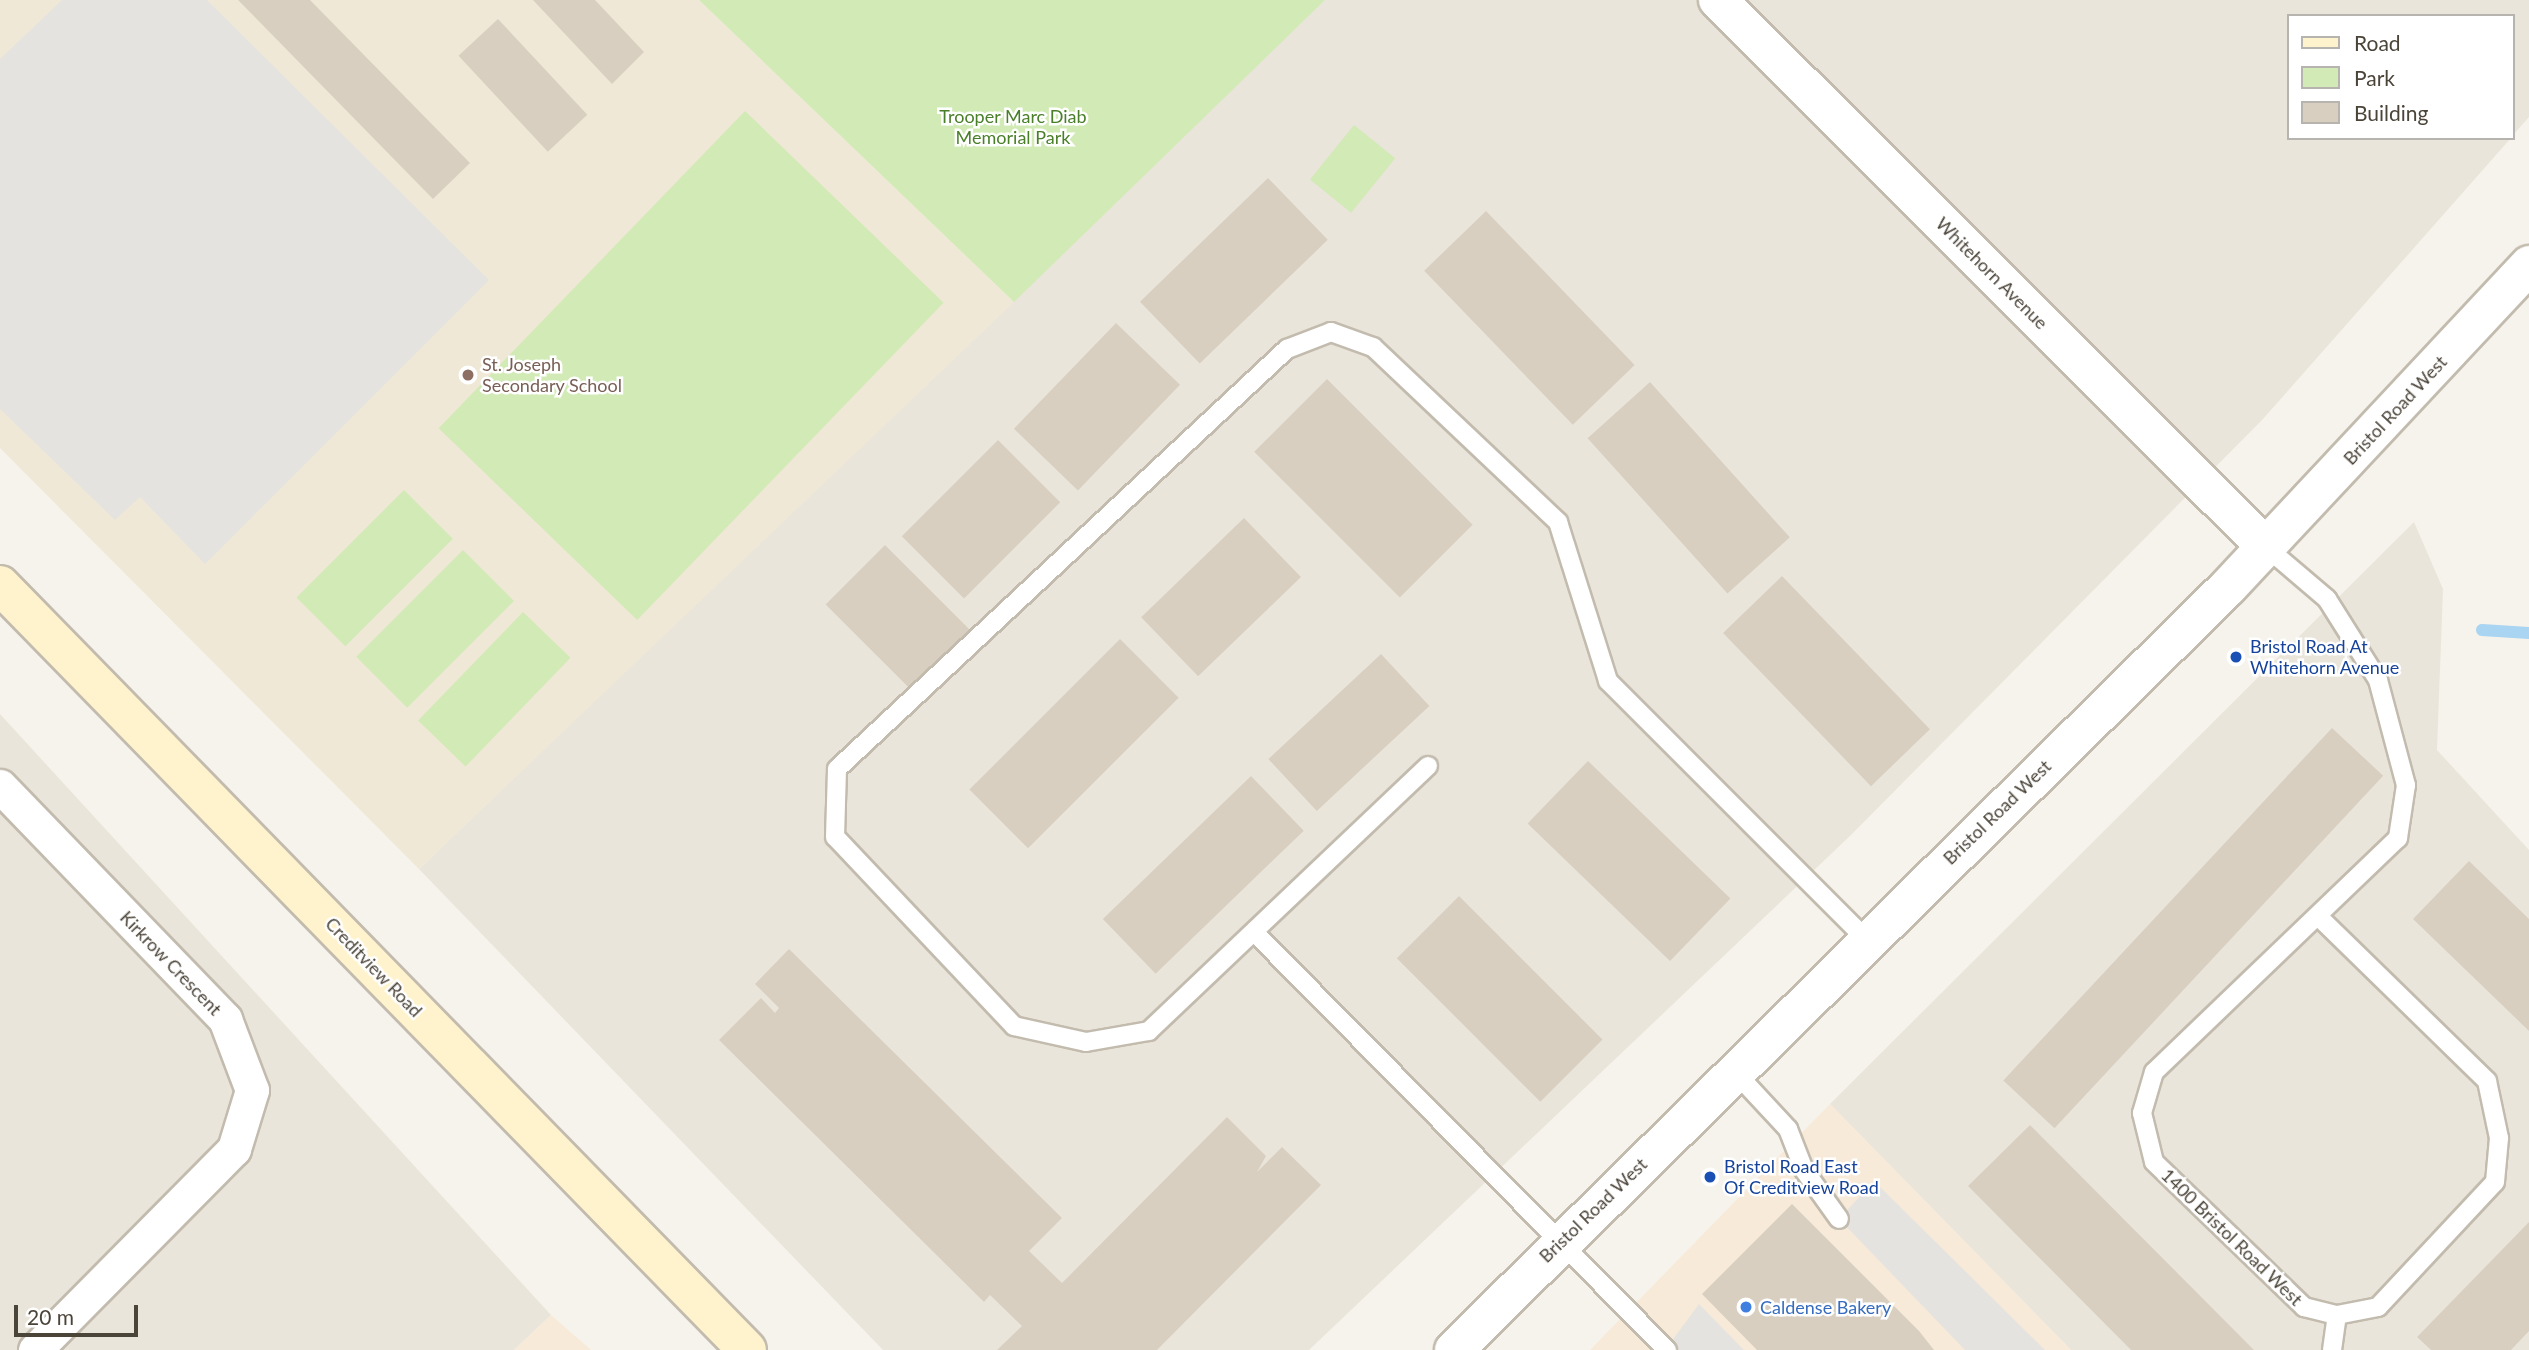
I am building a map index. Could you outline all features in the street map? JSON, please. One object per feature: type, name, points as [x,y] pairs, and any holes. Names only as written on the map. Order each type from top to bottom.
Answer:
[{"type":"main road","name":"Creditview Road","points":[[0,585],[747,1350]]},
{"type":"street","name":"Whitehorn Avenue","points":[[1718,0],[2266,547]]},
{"type":"street","name":"Bristol Road West","points":[[1453,1350],[1560,1241],[1735,1072],[1865,938],[2266,547],[2529,265]]},
{"type":"street","name":"Kirkrow Crescent","points":[[0,786],[225,1019],[251,1090],[234,1149],[35,1350]]},
{"type":"lane","points":[[1428,766],[1256,934],[1149,1031],[1086,1042],[1014,1026],[835,838],[837,769],[1287,349],[1331,332],[1373,347],[1558,522],[1608,681],[1865,938]]},
{"type":"lane","name":"1400 Bristol Road West","points":[[2266,547],[2327,599],[2378,680],[2406,785],[2398,838],[2319,917],[2154,1072],[2142,1113],[2154,1162],[2304,1307],[2337,1315],[2378,1307],[2495,1182],[2499,1138],[2487,1081],[2319,917]]},
{"type":"lane","points":[[1256,934],[1667,1350]]},
{"type":"lane","points":[[1735,1072],[1788,1129],[1804,1170],[1839,1219]]},
{"type":"lane","points":[[2332,1350],[2337,1315]]},
{"type":"shaded area","name":"St. Joseph Secondary School","points":[[0,0],[699,0],[1014,302],[419,869],[0,448]]},
{"type":"shaded area","points":[[62,0],[207,0],[489,280],[205,564],[140,497],[115,520],[0,409],[0,59]]},
{"type":"shaded area","points":[[1325,0],[2529,0],[2529,117],[2515,133],[2515,14],[2288,14],[2288,140],[2509,140],[2263,419],[1851,835],[1309,1350],[883,1350],[419,869]]},
{"type":"shaded area","points":[[2414,522],[2443,589],[2437,750],[2529,850],[2529,1350],[2071,1350],[1830,1104]]},
{"type":"shaded area","points":[[0,714],[551,1315],[514,1350],[0,1350]]},
{"type":"shaded area","points":[[1830,1104],[2071,1350],[1590,1350]]},
{"type":"shaded area","points":[[1874,1181],[2045,1350],[1965,1350],[1839,1219]]},
{"type":"shaded area","points":[[1699,1304],[1744,1350],[1665,1350]]},
{"type":"shaded area","points":[[551,1315],[591,1350],[514,1350]]},
{"type":"green space","name":"Trooper Marc Diab Memorial Park","points":[[699,0],[1325,0],[1014,302]]},
{"type":"green space","points":[[745,111],[944,303],[637,620],[439,428]]},
{"type":"green space","points":[[1354,125],[1395,158],[1351,213],[1310,179]]},
{"type":"green space","points":[[404,490],[453,539],[345,646],[297,597]]},
{"type":"green space","points":[[463,550],[514,601],[407,708],[356,657]]},
{"type":"green space","points":[[523,612],[570,658],[466,766],[418,721]]},
{"type":"building","points":[[238,0],[310,0],[470,163],[433,199]]},
{"type":"building","points":[[533,0],[595,0],[644,52],[612,84]]},
{"type":"building","points":[[498,19],[587,115],[548,152],[459,56]]},
{"type":"building","points":[[1268,178],[1328,240],[1200,364],[1140,302]]},
{"type":"building","points":[[1486,211],[1635,365],[1573,425],[1424,271]]},
{"type":"building","points":[[1116,323],[1180,385],[1078,491],[1014,429]]},
{"type":"building","points":[[1327,379],[1473,525],[1400,597],[1254,452]]},
{"type":"building","points":[[1650,382],[1790,537],[1727,594],[1588,438]]},
{"type":"building","points":[[998,440],[1060,502],[964,598],[902,536]]},
{"type":"building","points":[[1244,518],[1301,577],[1198,676],[1141,617]]},
{"type":"building","points":[[885,545],[970,630],[910,689],[826,604]]},
{"type":"building","points":[[1782,576],[1930,729],[1871,786],[1723,633]]},
{"type":"building","points":[[1120,639],[1179,698],[1028,848],[969,790]]},
{"type":"building","points":[[1381,654],[1429,706],[1317,811],[1268,759]]},
{"type":"building","points":[[2332,728],[2383,776],[2054,1128],[2003,1081]]},
{"type":"building","points":[[1588,761],[1730,899],[1670,961],[1528,824]]},
{"type":"building","points":[[1251,776],[1304,831],[1156,974],[1103,919]]},
{"type":"building","points":[[2469,861],[2529,919],[2529,1031],[2413,919]]},
{"type":"building","points":[[1459,896],[1603,1040],[1540,1102],[1397,958]]},
{"type":"building","points":[[789,949],[1062,1218],[1029,1251],[1062,1283],[1227,1117],[1266,1156],[1257,1172],[1282,1147],[1321,1185],[1157,1350],[997,1350],[1022,1326],[990,1295],[984,1302],[719,1040],[761,998],[775,1013],[779,1008],[755,984]]},
{"type":"building","points":[[2030,1125],[2254,1350],[2131,1350],[1968,1186]]},
{"type":"building","points":[[1792,1204],[1919,1331],[1934,1350],[1757,1350],[1702,1294]]},
{"type":"building","points":[[2529,1222],[2529,1331],[2511,1350],[2431,1350],[2417,1337]]},
{"type":"waterway","points":[[2482,630],[2529,633]]},
{"type":"place","name":"St. Joseph Secondary School","points":[[468,375]]},
{"type":"place","name":"Bristol Road At Whitehorn Avenue","points":[[2236,657]]},
{"type":"place","name":"Bristol Road East Of Creditview Road","points":[[1710,1177]]},
{"type":"place","name":"Caldense Bakery","points":[[1746,1307]]}]
